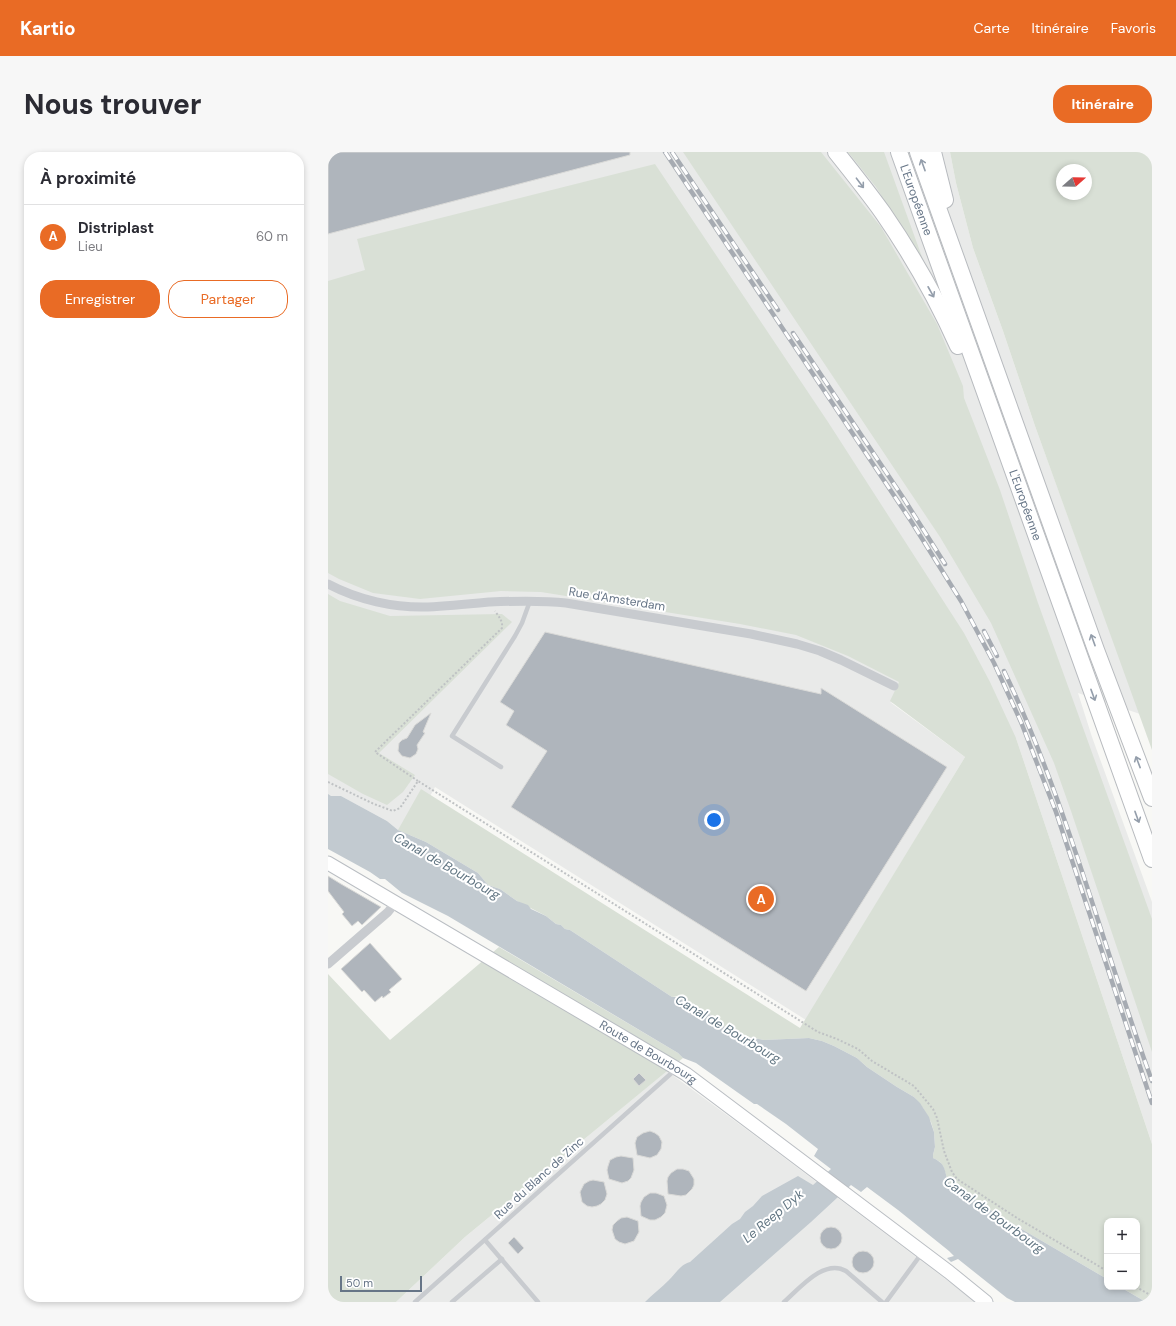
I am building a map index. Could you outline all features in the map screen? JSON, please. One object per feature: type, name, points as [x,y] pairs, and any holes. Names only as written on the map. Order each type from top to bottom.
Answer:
[{"type":"highway","points":[[836,152],[878,207],[903,244],[950,328],[1080,658]]},
{"type":"highway","name":"L'Européenne","points":[[899,152],[1152,859]]},
{"type":"highway","name":"L'Européenne","points":[[918,152],[1096,650],[1152,798]]},
{"type":"highway","points":[[933,152],[945,201],[999,354],[1059,545]]},
{"type":"main road","name":"Route de Bourbourg","points":[[328,863],[677,1069],[704,1087],[923,1252],[986,1302]]},
{"type":"main road","name":"Route de Bourbourg","points":[[949,1272],[994,1302]]},
{"type":"street","name":"Rue d'Amsterdam","points":[[328,584],[343,592],[360,598],[396,606],[427,607],[490,602],[530,601],[566,603],[751,634],[797,644],[820,651],[894,686]]},
{"type":"street","points":[[328,964],[388,912],[396,902]]},
{"type":"lane","points":[[500,767],[452,736],[515,636],[522,623],[530,601]]},
{"type":"lane","name":"Rue du Blanc de Zinc","points":[[415,1302],[677,1069]]},
{"type":"lane","points":[[485,1240],[538,1302]]},
{"type":"lane","points":[[886,1302],[923,1252]]},
{"type":"lane","points":[[452,1302],[502,1259]]},
{"type":"lane","points":[[784,1302],[821,1271],[834,1268],[846,1271],[882,1302]]},
{"type":"path","points":[[490,602],[500,617],[502,628],[375,752],[418,781],[818,1032],[858,1049],[872,1061],[914,1086],[930,1105],[937,1118],[944,1152],[952,1172],[957,1179],[1016,1218],[1104,1269]]},
{"type":"path","points":[[328,782],[374,804],[393,811],[400,808],[418,781]]},
{"type":"path","points":[[1140,1289],[1152,1296]]},
{"type":"shaded area","points":[[328,152],[950,152],[956,183],[973,248],[1035,426],[1140,714],[1078,693],[1092,737],[1152,902],[1152,1144],[1016,738],[890,702],[965,757],[806,1020],[435,787],[409,835],[341,796],[328,795]]},
{"type":"shaded area","points":[[683,152],[821,152],[881,227],[937,324],[963,386],[964,398],[1000,490],[1038,603],[1152,919],[1152,1052],[1054,763],[991,623],[940,537]]},
{"type":"shaded area","points":[[848,152],[884,152],[926,268],[876,187]]},
{"type":"shaded area","points":[[950,152],[1152,152],[1152,750],[1035,426],[973,248],[956,183]]},
{"type":"shaded area","points":[[655,164],[828,422],[964,633],[990,682],[1016,738],[1152,1144],[1152,1302],[1146,1302],[1125,1290],[1140,1290],[1140,1218],[1104,1218],[1104,1277],[1003,1218],[950,1184],[943,1166],[938,1160],[933,1158],[935,1147],[934,1132],[931,1122],[923,1108],[914,1097],[867,1067],[857,1058],[822,1041],[809,1038],[764,1040],[743,1036],[725,1027],[715,1017],[701,1009],[689,1005],[678,996],[672,997],[570,930],[556,924],[546,916],[517,901],[500,889],[488,885],[478,873],[426,842],[398,830],[421,789],[800,1028],[965,757],[890,701],[899,682],[848,656],[796,635],[740,624],[541,592],[501,591],[420,599],[373,593],[328,573],[328,281],[365,270],[357,239]]},
{"type":"shaded area","points":[[328,594],[340,601],[390,616],[502,614],[512,622],[379,753],[415,775],[403,792],[387,805],[363,794],[328,774]]},
{"type":"shaded area","points":[[499,947],[678,1053],[683,1058],[465,1237],[396,1302],[328,1302],[328,974],[390,1040]]},
{"type":"shaded area","points":[[667,1071],[976,1302],[396,1302],[465,1237]]},
{"type":"water","points":[[328,794],[331,796],[341,796],[387,821],[398,830],[426,842],[478,873],[488,885],[500,889],[517,901],[528,905],[531,909],[546,916],[565,929],[570,930],[672,997],[681,997],[689,1005],[701,1009],[715,1017],[725,1027],[743,1036],[764,1040],[809,1038],[834,1046],[857,1058],[867,1067],[914,1097],[920,1103],[929,1117],[934,1132],[935,1147],[933,1158],[944,1167],[950,1184],[1003,1218],[1104,1277],[1104,1290],[1125,1290],[1146,1302],[1015,1302],[1007,1298],[958,1259],[951,1262],[947,1258],[954,1256],[949,1251],[867,1187],[861,1192],[851,1185],[720,1302],[645,1302],[681,1267],[690,1262],[732,1224],[740,1219],[745,1212],[762,1196],[798,1176],[813,1185],[831,1169],[814,1156],[818,1149],[786,1124],[757,1104],[754,1104],[696,1063],[683,1058],[678,1053],[448,916],[402,893],[385,879],[380,879],[328,849]]},
{"type":"building","points":[[328,152],[630,152],[630,155],[328,234]]},
{"type":"building","points":[[545,632],[821,694],[821,688],[947,767],[806,991],[511,807],[547,751],[506,725],[514,711],[500,702]]},
{"type":"building","points":[[431,713],[423,732],[425,733],[417,745],[418,749],[416,754],[410,758],[402,756],[398,751],[399,743],[407,738],[415,725]]},
{"type":"building","points":[[328,876],[381,907],[362,925],[358,921],[352,926],[342,914],[344,912],[328,891]]},
{"type":"building","points":[[370,943],[402,979],[389,990],[391,992],[383,998],[382,996],[375,1002],[364,990],[362,992],[341,969]]},
{"type":"building","points":[[639,1073],[646,1080],[639,1086],[633,1079]]},
{"type":"building","points":[[650,1131],[659,1136],[662,1142],[661,1149],[657,1155],[650,1158],[637,1155],[635,1143],[637,1137]]},
{"type":"building","points":[[621,1156],[633,1158],[634,1170],[631,1178],[622,1183],[609,1179],[607,1170],[610,1160]]},
{"type":"building","points":[[677,1169],[689,1171],[694,1179],[692,1189],[686,1195],[681,1196],[668,1194],[668,1177]]},
{"type":"building","points":[[593,1180],[604,1182],[607,1194],[605,1200],[601,1204],[592,1207],[587,1206],[582,1202],[580,1192],[584,1184]]},
{"type":"building","points":[[650,1193],[656,1193],[664,1196],[667,1205],[665,1213],[655,1220],[650,1220],[641,1216],[641,1202],[644,1197]]},
{"type":"building","points":[[627,1217],[638,1221],[639,1232],[634,1241],[625,1244],[615,1239],[612,1230],[613,1225],[617,1221],[621,1218]]},
{"type":"building","points":[[827,1227],[835,1227],[842,1234],[842,1242],[835,1249],[827,1249],[820,1242],[820,1234]]},
{"type":"building","points":[[514,1237],[524,1248],[518,1254],[508,1243]]},
{"type":"building","points":[[859,1251],[867,1251],[874,1258],[874,1266],[867,1273],[859,1273],[852,1266],[852,1258]]},
{"type":"railway","points":[[665,152],[911,521],[961,601],[994,663],[1021,722],[1056,812],[1152,1103]]},
{"type":"railway","points":[[672,152],[778,310]]},
{"type":"railway","points":[[793,333],[904,499],[945,564]]},
{"type":"railway","points":[[984,631],[997,656]]},
{"type":"railway","points":[[1004,671],[1047,771],[1152,1081]]},
{"type":"place","name":"Distriplast","points":[[761,899]]},
{"type":"water label","name":"Canal de Bourbourg","points":[[447,866]]},
{"type":"water label","name":"Canal de Bourbourg","points":[[728,1029]]},
{"type":"water label","name":"Canal de Bourbourg","points":[[994,1215]]},
{"type":"water label","name":"Le Reep Dyk","points":[[773,1216]]}]
